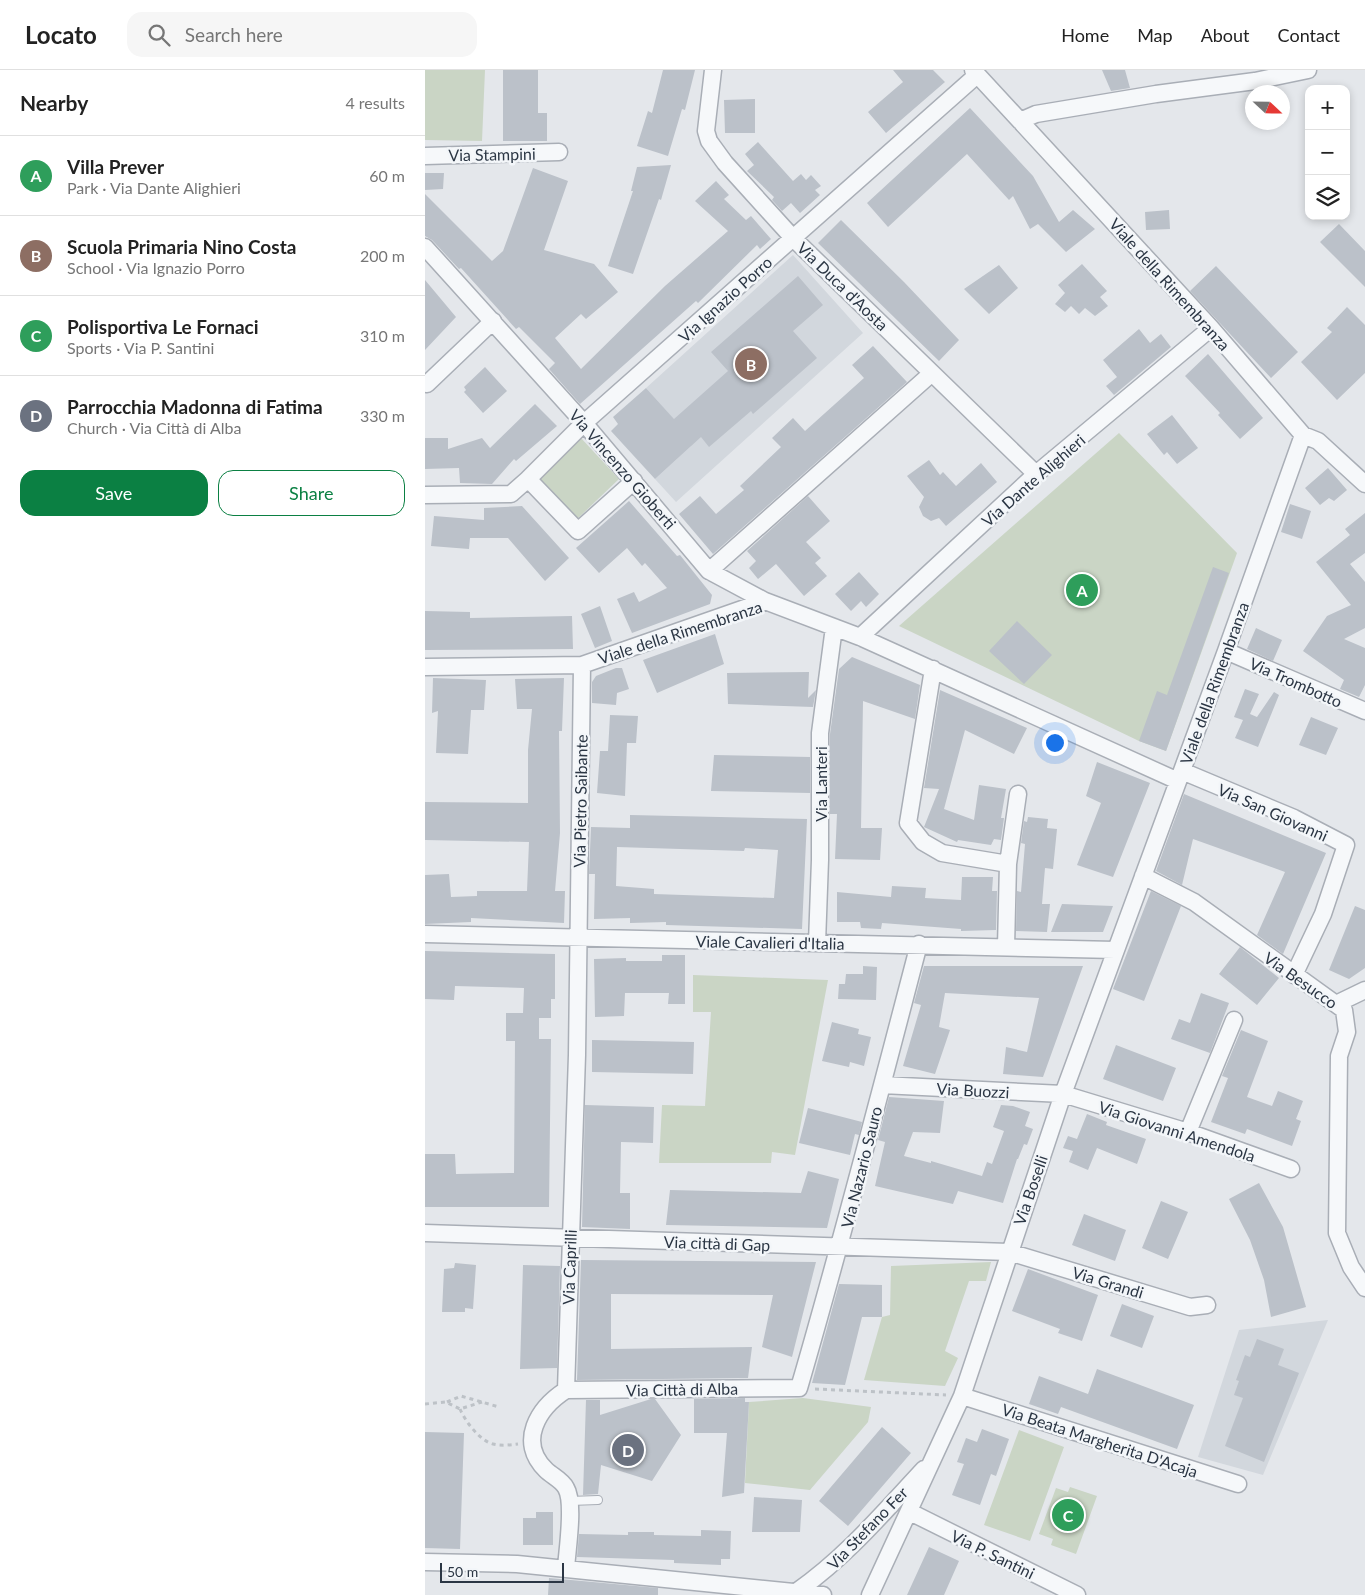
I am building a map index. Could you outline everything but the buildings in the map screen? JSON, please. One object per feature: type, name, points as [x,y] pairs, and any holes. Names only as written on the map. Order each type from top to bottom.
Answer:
[{"type":"street","name":"Via Duca d'Aosta","points":[[713,70],[706,131],[709,141],[725,163],[793,238],[1036,474]]},
{"type":"street","points":[[1020,120],[1036,114],[1156,94],[1255,81],[1308,70]]},
{"type":"street","name":"Via Ignazio Porro","points":[[425,495],[511,494],[584,423],[793,238],[975,72]]},
{"type":"street","name":"Viale della Rimembranza","points":[[425,667],[581,665],[765,601],[860,637],[1180,776],[1303,434],[1211,328],[975,72]]},
{"type":"street","name":"Via Stampini","points":[[425,156],[559,152]]},
{"type":"street","name":"Via Vincenzo Gioberti","points":[[425,247],[584,423],[709,571],[765,601]]},
{"type":"street","points":[[427,384],[493,321]]},
{"type":"street","name":"Via Dante Alighieri","points":[[860,637],[1036,474],[1211,328]]},
{"type":"street","points":[[709,571],[932,373]]},
{"type":"street","points":[[1303,434],[1318,441],[1365,484]]},
{"type":"street","points":[[528,479],[578,531],[634,481]]},
{"type":"street","name":"Via Lanteri","points":[[817,943],[820,860],[820,732],[834,627]]},
{"type":"street","name":"Via Trombotto","points":[[1226,652],[1365,712]]},
{"type":"street","name":"Via Pietro Saibante","points":[[579,938],[581,665]]},
{"type":"street","points":[[933,669],[908,823],[923,842],[942,853],[1008,864]]},
{"type":"street","name":"Via Boselli","points":[[870,1595],[962,1396],[1063,1094],[1180,776]]},
{"type":"street","name":"Via San Giovanni","points":[[1180,776],[1294,818],[1346,845],[1323,914],[1295,975]]},
{"type":"street","points":[[1006,947],[1008,864],[1018,794]]},
{"type":"street","name":"Via Besucco","points":[[1143,876],[1193,902],[1344,1010],[1347,1032],[1339,1056],[1337,1233],[1351,1267],[1365,1288]]},
{"type":"street","name":"Viale Cavalieri d'Italia","points":[[425,934],[1115,950]]},
{"type":"street","name":"Via Caprilli","points":[[566,1390],[579,938]]},
{"type":"street","name":"Via Nazario Sauro","points":[[799,1388],[840,1246],[919,944]]},
{"type":"street","points":[[1336,1004],[1365,990]]},
{"type":"street","points":[[1188,1132],[1234,1020]]},
{"type":"street","name":"Via Buozzi","points":[[882,1085],[1063,1094]]},
{"type":"street","name":"Via Giovanni Amendola","points":[[1063,1094],[1188,1132],[1291,1169]]},
{"type":"street","name":"Via città di Gap","points":[[425,1233],[1009,1252]]},
{"type":"street","name":"Via Grandi","points":[[1009,1252],[1189,1306],[1207,1305]]},
{"type":"street","name":"Via Città di Alba","points":[[566,1390],[799,1388]]},
{"type":"street","points":[[566,1390],[552,1399],[533,1416],[535,1424],[533,1442],[536,1456],[545,1470],[566,1488],[570,1501],[566,1569]]},
{"type":"street","name":"Via Beata Margherita D'Acaja","points":[[962,1396],[1238,1484]]},
{"type":"street","name":"Via Stefano Fer","points":[[796,1592],[822,1574],[848,1551],[934,1458]]},
{"type":"street","name":"Via P. Santini","points":[[910,1512],[1077,1595]]},
{"type":"street","points":[[425,1562],[517,1570],[566,1569],[817,1595]]},
{"type":"lane","points":[[570,1501],[598,1500]]},
{"type":"path","points":[[799,1388],[962,1396]]},
{"type":"path","points":[[425,1404],[447,1402],[461,1396],[499,1407]]},
{"type":"path","points":[[447,1402],[460,1409],[467,1421],[488,1442],[495,1445],[526,1444]]},
{"type":"path","points":[[460,1409],[482,1402]]},
{"type":"shaded area","points":[[793,255],[863,333],[676,502],[655,479],[691,446],[687,434],[646,388]]},
{"type":"shaded area","points":[[1328,1320],[1263,1475],[1198,1457],[1239,1330]]},
{"type":"green space","points":[[425,70],[485,70],[482,141],[425,140]]},
{"type":"green space","points":[[1119,433],[1237,553],[1166,751],[1139,741],[899,626]]},
{"type":"green space","points":[[581,438],[619,479],[574,522],[535,480]]},
{"type":"green space","points":[[693,975],[828,980],[795,1155],[772,1152],[771,1163],[659,1163],[662,1105],[705,1106],[711,1012],[693,1012]]},
{"type":"green space","points":[[991,1262],[986,1281],[969,1281],[945,1351],[958,1358],[945,1386],[864,1380],[882,1317],[890,1315],[891,1266]]},
{"type":"green space","points":[[803,1398],[871,1407],[868,1422],[810,1490],[745,1483],[749,1402]]},
{"type":"green space","points":[[1019,1430],[1064,1447],[1030,1541],[984,1525]]},
{"type":"green space","points":[[1070,1487],[1097,1496],[1076,1554],[1051,1545],[1053,1539],[1039,1534],[1056,1488],[1068,1492]]},
{"type":"place","name":"Scuola Primaria Nino Costa","points":[[751,364]]},
{"type":"place","name":"Villa Prever","points":[[1082,590]]},
{"type":"place","name":"Parrocchia Madonna di Fatima","points":[[628,1450]]},
{"type":"place","name":"Polisportiva Le Fornaci","points":[[1068,1515]]}]
